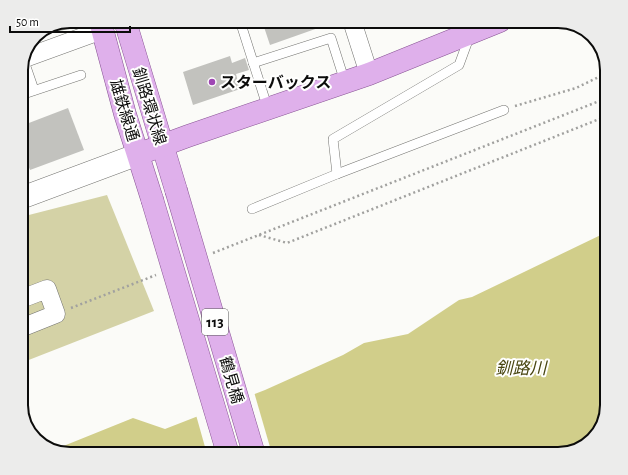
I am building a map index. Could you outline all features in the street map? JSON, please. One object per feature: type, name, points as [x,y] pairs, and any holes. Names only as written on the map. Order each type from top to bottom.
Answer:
[{"type":"main road","name":"雄鉄線通","points":[[102,28],[125,114],[152,199]]},
{"type":"main road","name":"釧路環状線","points":[[127,28],[176,190]]},
{"type":"main road","points":[[138,154],[369,74],[482,28]]},
{"type":"main road","name":"鶴見橋","points":[[176,190],[252,447]]},
{"type":"main road","name":"鶴見橋","points":[[152,199],[226,447]]},
{"type":"street","points":[[30,56],[96,28]]},
{"type":"street","points":[[354,28],[369,74]]},
{"type":"street","points":[[28,195],[138,154]]},
{"type":"street","points":[[28,297],[46,289],[56,314],[28,325]]},
{"type":"lane","points":[[242,28],[268,109]]},
{"type":"lane","points":[[337,174],[333,139],[459,65],[471,32]]},
{"type":"lane","points":[[253,63],[331,38],[345,82]]},
{"type":"lane","points":[[28,73],[34,90]]},
{"type":"lane","points":[[28,92],[81,74]]},
{"type":"lane","points":[[252,209],[337,174],[504,110]]},
{"type":"path","points":[[504,110],[576,88],[600,76]]},
{"type":"path","points":[[208,254],[600,101]]},
{"type":"path","points":[[258,235],[286,243],[600,119]]},
{"type":"path","points":[[56,314],[157,274]]},
{"type":"shaded area","points":[[107,195],[154,311],[28,360],[28,215]]},
{"type":"water","name":"釧路川","points":[[600,235],[600,411],[596,424],[586,437],[572,445],[558,447],[63,446],[133,418],[165,429],[265,390],[343,355],[364,343],[408,334],[459,300],[472,297]]},
{"type":"pier","points":[[254,392],[270,447],[205,447],[196,415]]},
{"type":"building","points":[[70,28],[58,32],[57,30]]},
{"type":"building","points":[[264,28],[318,28],[270,45]]},
{"type":"building","name":"スターバックス","points":[[230,56],[232,63],[245,58],[249,70],[236,74],[240,89],[193,105],[183,72]]},
{"type":"building","points":[[68,108],[84,150],[30,170],[28,165],[28,123]]},
{"type":"place","name":"スターバックス","points":[[212,82]]}]
